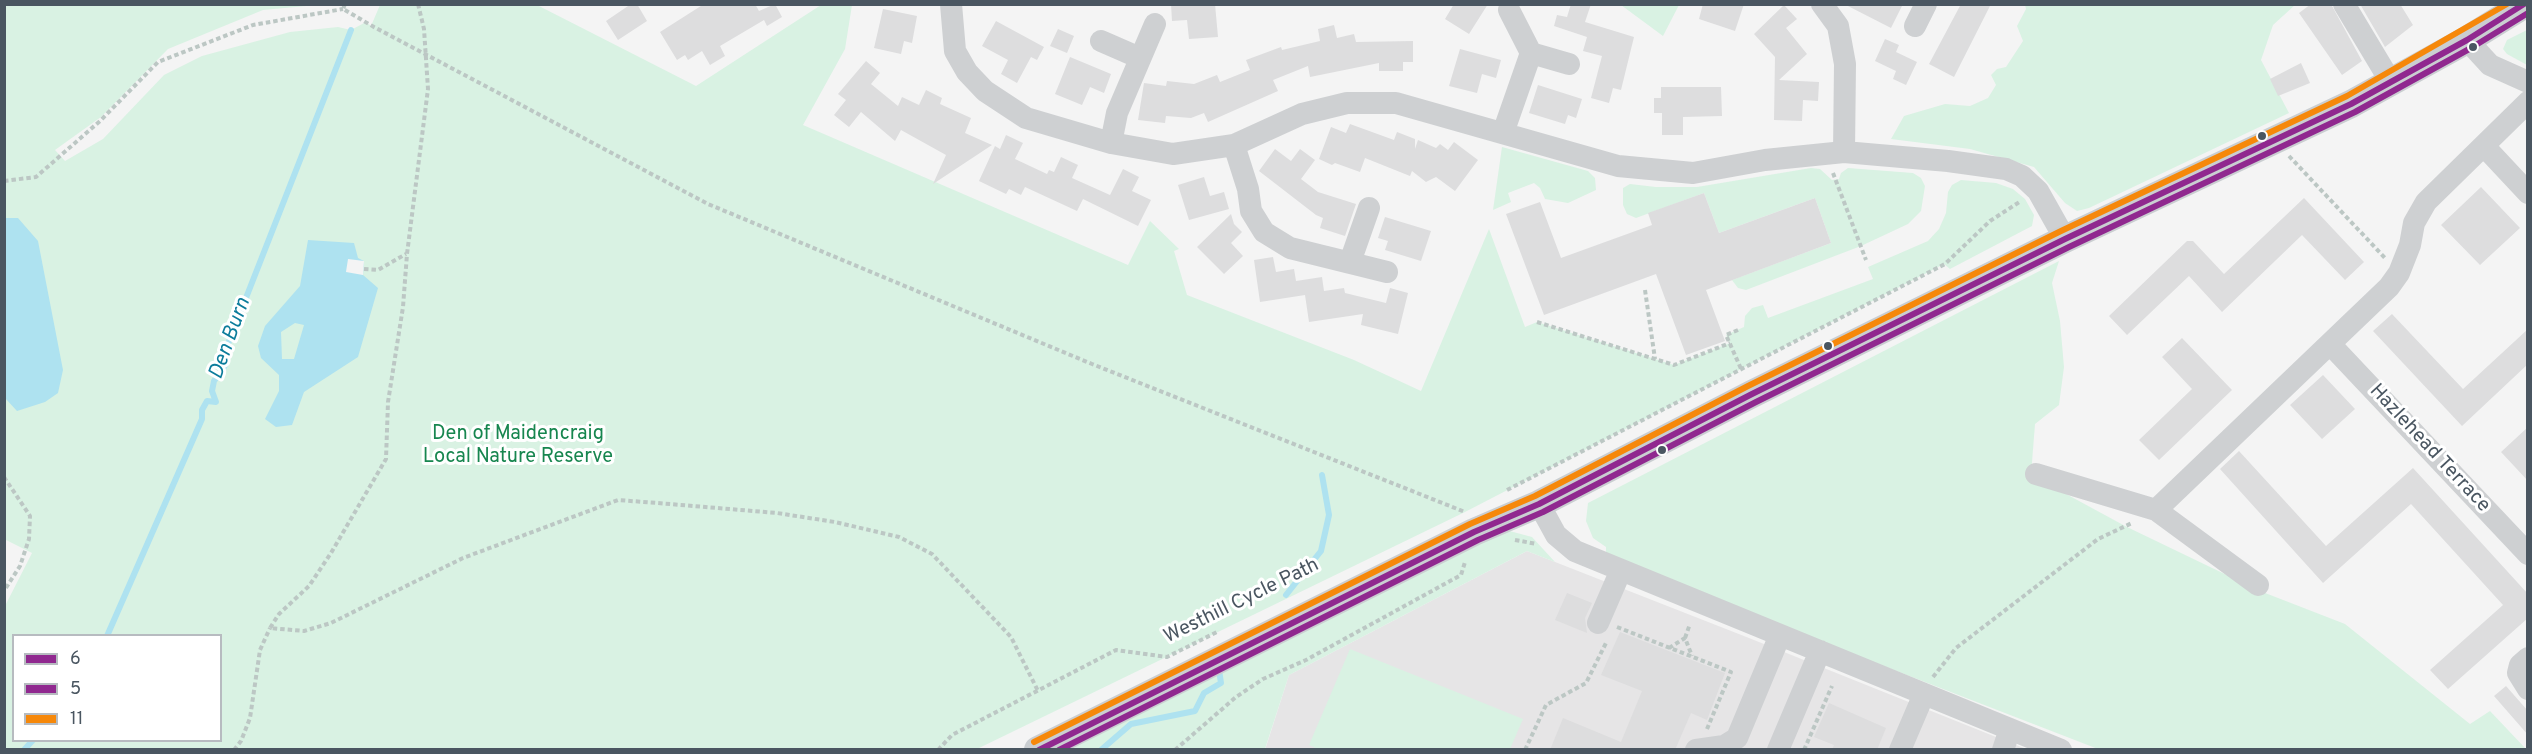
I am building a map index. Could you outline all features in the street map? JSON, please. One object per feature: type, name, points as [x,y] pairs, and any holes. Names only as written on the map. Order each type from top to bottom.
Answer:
[{"type":"main road","points":[[1038,750],[1465,520],[1539,504],[1752,394],[2065,239],[2392,84],[2524,4]]},
{"type":"street","points":[[951,4],[955,51],[967,72],[985,91],[1026,118],[1111,143],[1173,154],[1234,145],[1302,114],[1347,103],[1396,103],[1618,166],[1693,173],[1765,160],[1835,153],[1948,161],[2006,169],[2022,176],[2038,191],[2065,239]]},
{"type":"street","points":[[1822,4],[1839,26],[1845,64],[1835,153]]},
{"type":"street","points":[[1915,26],[1926,4]]},
{"type":"street","points":[[2344,4],[2392,84]]},
{"type":"street","points":[[1503,133],[1531,53],[1509,10]]},
{"type":"street","points":[[1111,143],[1117,114],[1155,24]]},
{"type":"street","points":[[1101,40],[1140,57]]},
{"type":"street","points":[[2467,40],[2490,65],[2528,82]]},
{"type":"street","points":[[1531,53],[1569,64]]},
{"type":"street","points":[[2156,510],[2390,287],[2399,273],[2410,245],[2414,223],[2426,202],[2528,102]]},
{"type":"street","points":[[1234,145],[1248,189],[1251,211],[1264,232],[1290,248],[1387,272]]},
{"type":"street","points":[[2484,146],[2528,193]]},
{"type":"street","points":[[1350,262],[1370,208]]},
{"type":"street","name":"Hazlehead Terrace","points":[[2330,344],[2528,554]]},
{"type":"street","points":[[2036,474],[2156,510],[2258,585]]},
{"type":"street","points":[[1539,504],[1556,536],[1575,551],[1924,694],[2007,739],[2061,750]]},
{"type":"street","points":[[1607,629],[1621,570]]},
{"type":"street","points":[[1697,749],[1724,746],[1737,738],[1780,635]]},
{"type":"street","points":[[1778,750],[1820,651]]},
{"type":"street","points":[[2528,658],[2520,664],[2518,673],[2528,689]]},
{"type":"street","points":[[1900,750],[1924,694]]},
{"type":"path","points":[[234,750],[241,741],[250,718],[260,650],[270,628],[279,614],[309,586],[320,570],[386,459],[388,402],[403,307],[407,254],[428,89],[424,29],[418,4]]},
{"type":"path","points":[[4,181],[36,177],[100,121],[158,62],[252,25],[344,7],[374,27],[708,204],[1465,520],[1575,551]]},
{"type":"path","points":[[2274,141],[2399,273]]},
{"type":"path","points":[[1835,153],[1866,260]]},
{"type":"path","points":[[364,269],[378,270],[407,254]]},
{"type":"path","points":[[1645,290],[1655,359]]},
{"type":"path","points":[[1536,322],[1674,365],[1730,343]]},
{"type":"path","points":[[1738,330],[1726,335],[1752,394]]},
{"type":"path","points":[[4,477],[30,516],[26,548],[20,566],[4,591]]},
{"type":"path","points":[[270,628],[304,631],[331,623],[463,558],[618,500],[657,503],[777,513],[835,522],[899,537],[932,554],[1011,637],[1038,692]]},
{"type":"path","points":[[1924,694],[1936,671],[1956,648],[2098,539],[2156,510]]},
{"type":"path","points":[[1176,749],[1236,697],[1263,679],[1306,660],[1461,575],[1465,520]]},
{"type":"path","points":[[1669,648],[1685,639],[1690,624]]},
{"type":"path","name":"Westhill Cycle Path","points":[[939,750],[952,735],[1116,650],[1167,657],[1227,627]]},
{"type":"path","points":[[1525,750],[1546,705],[1586,683],[1607,629],[1669,648],[1731,672],[1697,749]]},
{"type":"path","points":[[1685,639],[1693,657]]},
{"type":"path","points":[[1804,750],[1832,686]]},
{"type":"shaded area","points":[[1527,551],[2026,749],[1265,750],[1289,675]]},
{"type":"green space","name":"Den of Maidencraig Local Nature Reserve","points":[[4,5],[317,5],[263,10],[168,49],[101,117],[55,150],[65,161],[103,139],[164,75],[202,56],[290,32],[338,27],[351,30],[366,22],[371,26],[380,5],[537,5],[696,86],[821,5],[852,5],[845,49],[803,125],[1128,265],[1150,221],[1179,249],[1174,251],[1187,295],[1354,360],[1421,391],[1489,229],[1525,327],[1537,322],[1674,365],[1730,343],[1726,335],[1744,327],[1745,316],[1752,308],[1763,305],[1768,318],[1873,279],[1868,267],[1928,241],[1939,229],[1946,213],[1948,192],[1952,185],[1961,180],[1996,183],[2013,189],[2025,199],[2034,215],[2032,226],[1950,269],[1944,264],[1465,512],[977,749],[5,749],[5,606],[32,553],[4,539]]},
{"type":"green space","points":[[1621,5],[1679,5],[1663,36]]},
{"type":"green space","points":[[2025,5],[2295,5],[2273,25],[2261,60],[2289,113],[2089,208],[2077,211],[2065,203],[2034,167],[1970,149],[1891,139],[1904,116],[1945,104],[1970,106],[1988,98],[1996,85],[1991,75],[1997,69],[2006,67],[2023,41],[2017,26],[2026,9]]},
{"type":"green space","points":[[2527,30],[2527,65],[2507,54],[2503,49],[2507,40]]},
{"type":"green space","points":[[1502,147],[1588,171],[1595,178],[1596,190],[1568,203],[1545,199],[1540,188],[1534,183],[1508,193],[1511,202],[1493,210]]},
{"type":"green space","points":[[1811,168],[1820,169],[1832,180],[1839,179],[1841,173],[1848,168],[1913,173],[1921,178],[1925,186],[1921,211],[1908,224],[1861,246],[1746,290],[1738,288],[1732,280],[1831,243],[1815,198],[1719,233],[1704,193],[1636,218],[1627,214],[1623,205],[1623,188],[1630,184],[1656,187],[1697,187]]},
{"type":"green space","points":[[2059,261],[2052,283],[2060,321],[2064,367],[2059,405],[2035,424],[2031,475],[2127,527],[2260,591],[2345,624],[2470,724],[2490,711],[2526,749],[2098,749],[1682,588],[1606,553],[1606,547],[1593,538],[1586,521],[1588,503]]},
{"type":"green space","points":[[1502,529],[1532,537],[1555,562],[1527,551],[1289,675],[1265,749],[1067,750]]},
{"type":"green space","points":[[1350,649],[1523,719],[1510,749],[1320,750],[1309,745]]},
{"type":"water","points":[[5,218],[18,218],[38,241],[63,370],[58,393],[45,402],[17,411],[5,398]]},
{"type":"water","points":[[308,240],[354,243],[358,258],[364,261],[363,275],[378,288],[358,357],[304,392],[292,425],[276,427],[265,419],[279,391],[279,375],[261,358],[258,346],[265,326],[300,286]],"holes":[[[295,323],[304,325],[294,359],[282,359],[281,332]]]},
{"type":"pier","points":[[348,259],[364,261],[363,275],[346,272]]},
{"type":"building","points":[[631,4],[637,4],[647,21],[618,40],[606,21]]},
{"type":"building","points":[[704,4],[755,4],[759,11],[775,4],[782,17],[767,26],[764,20],[720,46],[725,56],[710,65],[702,51],[688,60],[685,55],[677,60],[660,32]]},
{"type":"building","points":[[1171,4],[1215,4],[1218,37],[1189,39],[1187,20],[1172,21]]},
{"type":"building","points":[[1454,4],[1488,4],[1469,34],[1445,19]]},
{"type":"building","points":[[1571,4],[1591,4],[1585,22],[1634,37],[1621,90],[1613,88],[1609,103],[1591,98],[1602,56],[1583,51],[1587,37],[1554,26],[1557,15],[1567,17]]},
{"type":"building","points":[[1703,4],[1744,4],[1735,31],[1699,19]]},
{"type":"building","points":[[1844,4],[1903,4],[1891,28]]},
{"type":"building","points":[[1961,4],[1991,4],[1954,77],[1929,64]]},
{"type":"building","points":[[2311,4],[2331,4],[2362,61],[2342,75],[2299,13]]},
{"type":"building","points":[[2360,4],[2400,4],[2413,25],[2385,47]]},
{"type":"building","points":[[1784,5],[1797,19],[1786,28],[1807,54],[1779,80],[1819,82],[1818,101],[1803,100],[1802,121],[1774,120],[1775,57],[1754,34]]},
{"type":"building","points":[[883,9],[917,16],[912,43],[904,41],[901,54],[874,48]]},
{"type":"building","points":[[996,21],[1044,47],[1037,60],[1031,57],[1017,83],[1001,74],[1008,60],[982,46]]},
{"type":"building","points":[[1334,25],[1337,38],[1354,34],[1356,42],[1413,41],[1413,62],[1403,62],[1403,71],[1379,71],[1379,63],[1310,77],[1308,66],[1273,80],[1278,91],[1208,122],[1204,113],[1191,118],[1166,116],[1165,123],[1138,120],[1144,83],[1166,86],[1167,81],[1194,84],[1217,75],[1220,82],[1250,70],[1246,60],[1281,47],[1282,50],[1320,41],[1318,29]]},
{"type":"building","points":[[1058,29],[1074,36],[1067,53],[1050,46]]},
{"type":"building","points":[[1885,39],[1899,45],[1896,52],[1917,62],[1906,85],[1893,79],[1896,71],[1875,61]]},
{"type":"building","points":[[1460,49],[1501,60],[1496,78],[1482,74],[1477,93],[1449,86]]},
{"type":"building","points":[[1070,57],[1111,74],[1104,93],[1090,87],[1082,105],[1055,94]]},
{"type":"building","points":[[866,61],[880,73],[871,84],[898,106],[902,97],[919,105],[926,90],[942,98],[940,104],[971,118],[965,133],[992,145],[933,184],[946,155],[901,130],[895,141],[861,112],[849,127],[834,115],[846,100],[838,94]]},
{"type":"building","points":[[2301,63],[2310,83],[2278,96],[2270,79]]},
{"type":"building","points":[[1538,85],[1582,99],[1576,118],[1568,115],[1565,124],[1529,113]]},
{"type":"building","points":[[1661,87],[1721,87],[1722,116],[1683,117],[1683,135],[1662,135],[1662,113],[1654,113],[1654,98],[1661,98]]},
{"type":"building","points":[[1350,124],[1394,140],[1397,132],[1415,139],[1415,149],[1418,140],[1436,148],[1440,144],[1448,150],[1454,142],[1478,160],[1455,191],[1436,177],[1426,182],[1412,171],[1410,176],[1365,158],[1360,172],[1319,159],[1331,127],[1346,133]]},
{"type":"building","points":[[1006,135],[1023,143],[1015,159],[1047,174],[1049,170],[1054,172],[1061,157],[1078,165],[1072,178],[1110,195],[1123,169],[1139,177],[1132,191],[1151,200],[1138,226],[1083,199],[1077,211],[1025,187],[1021,195],[1009,189],[1006,194],[979,181],[995,146],[1000,149]]},
{"type":"building","points":[[1275,149],[1291,161],[1300,149],[1315,160],[1301,179],[1318,192],[1356,204],[1345,236],[1320,228],[1323,218],[1259,171]]},
{"type":"building","points":[[1204,177],[1210,196],[1224,192],[1229,209],[1189,220],[1178,185]]},
{"type":"building","points":[[2481,187],[2520,228],[2480,265],[2441,225]]},
{"type":"building","points":[[1704,193],[1719,233],[1815,198],[1831,243],[1706,290],[1725,341],[1686,355],[1656,274],[1544,315],[1506,214],[1540,202],[1561,258],[1652,225],[1648,213]]},
{"type":"building","points":[[2304,198],[2364,262],[2345,280],[2302,235],[2222,312],[2189,276],[2127,335],[2109,316],[2187,241],[2193,241],[2224,274]]},
{"type":"building","points":[[1231,214],[1234,224],[1242,232],[1231,243],[1243,256],[1224,274],[1197,247]]},
{"type":"building","points":[[1385,217],[1431,231],[1421,261],[1385,250],[1388,241],[1378,238]]},
{"type":"building","points":[[1273,257],[1276,272],[1294,269],[1296,281],[1322,277],[1324,291],[1344,288],[1345,293],[1386,303],[1390,288],[1408,293],[1398,334],[1361,325],[1363,314],[1309,322],[1305,295],[1260,302],[1254,260]]},
{"type":"building","points":[[2392,314],[2463,389],[2528,329],[2528,364],[2462,426],[2373,331]]},
{"type":"building","points":[[2182,338],[2232,390],[2159,460],[2139,440],[2192,389],[2162,357]]},
{"type":"building","points":[[2323,375],[2355,409],[2322,439],[2290,405]]},
{"type":"building","points":[[2528,427],[2528,481],[2501,452]]},
{"type":"building","points":[[2239,451],[2326,546],[2413,468],[2528,594],[2528,618],[2448,689],[2430,670],[2503,605],[2411,504],[2323,583],[2220,469]]},
{"type":"building","points":[[1567,593],[1592,603],[1585,618],[1587,633],[1555,620]]},
{"type":"building","points":[[1620,632],[1725,673],[1707,720],[1691,713],[1675,750],[1550,750],[1563,718],[1621,742],[1642,691],[1601,675]]},
{"type":"building","points":[[2506,686],[2528,711],[2528,735],[2494,696]]},
{"type":"building","points":[[1829,703],[1886,728],[1877,750],[1832,750],[1834,745],[1814,737]]},
{"type":"waterway","name":"Den Burn","points":[[108,634],[202,419],[202,410],[207,401],[216,402],[212,391],[214,381],[226,364],[224,354],[351,30]]},
{"type":"waterway","points":[[1286,595],[1321,551],[1329,515],[1322,475]]},
{"type":"waterway","points":[[1101,750],[1131,724],[1195,711],[1204,693],[1221,683],[1219,670]]},
{"type":"waterway","name":"Den Burn","points":[[24,750],[31,742]]},
{"type":"transit line","name":"11","points":[[1034,742],[1470,524],[1535,496],[1748,386],[2061,231],[2347,96],[2507,4]]},
{"type":"transit line","name":"6","points":[[1039,750],[1474,532],[1539,504],[1752,394],[2065,239],[2351,104],[2467,40],[2524,4]]},
{"type":"transit line","name":"5","points":[[1059,750],[1478,540],[1543,512],[1756,402],[2069,247],[2355,112],[2471,48],[2528,13]]}]
